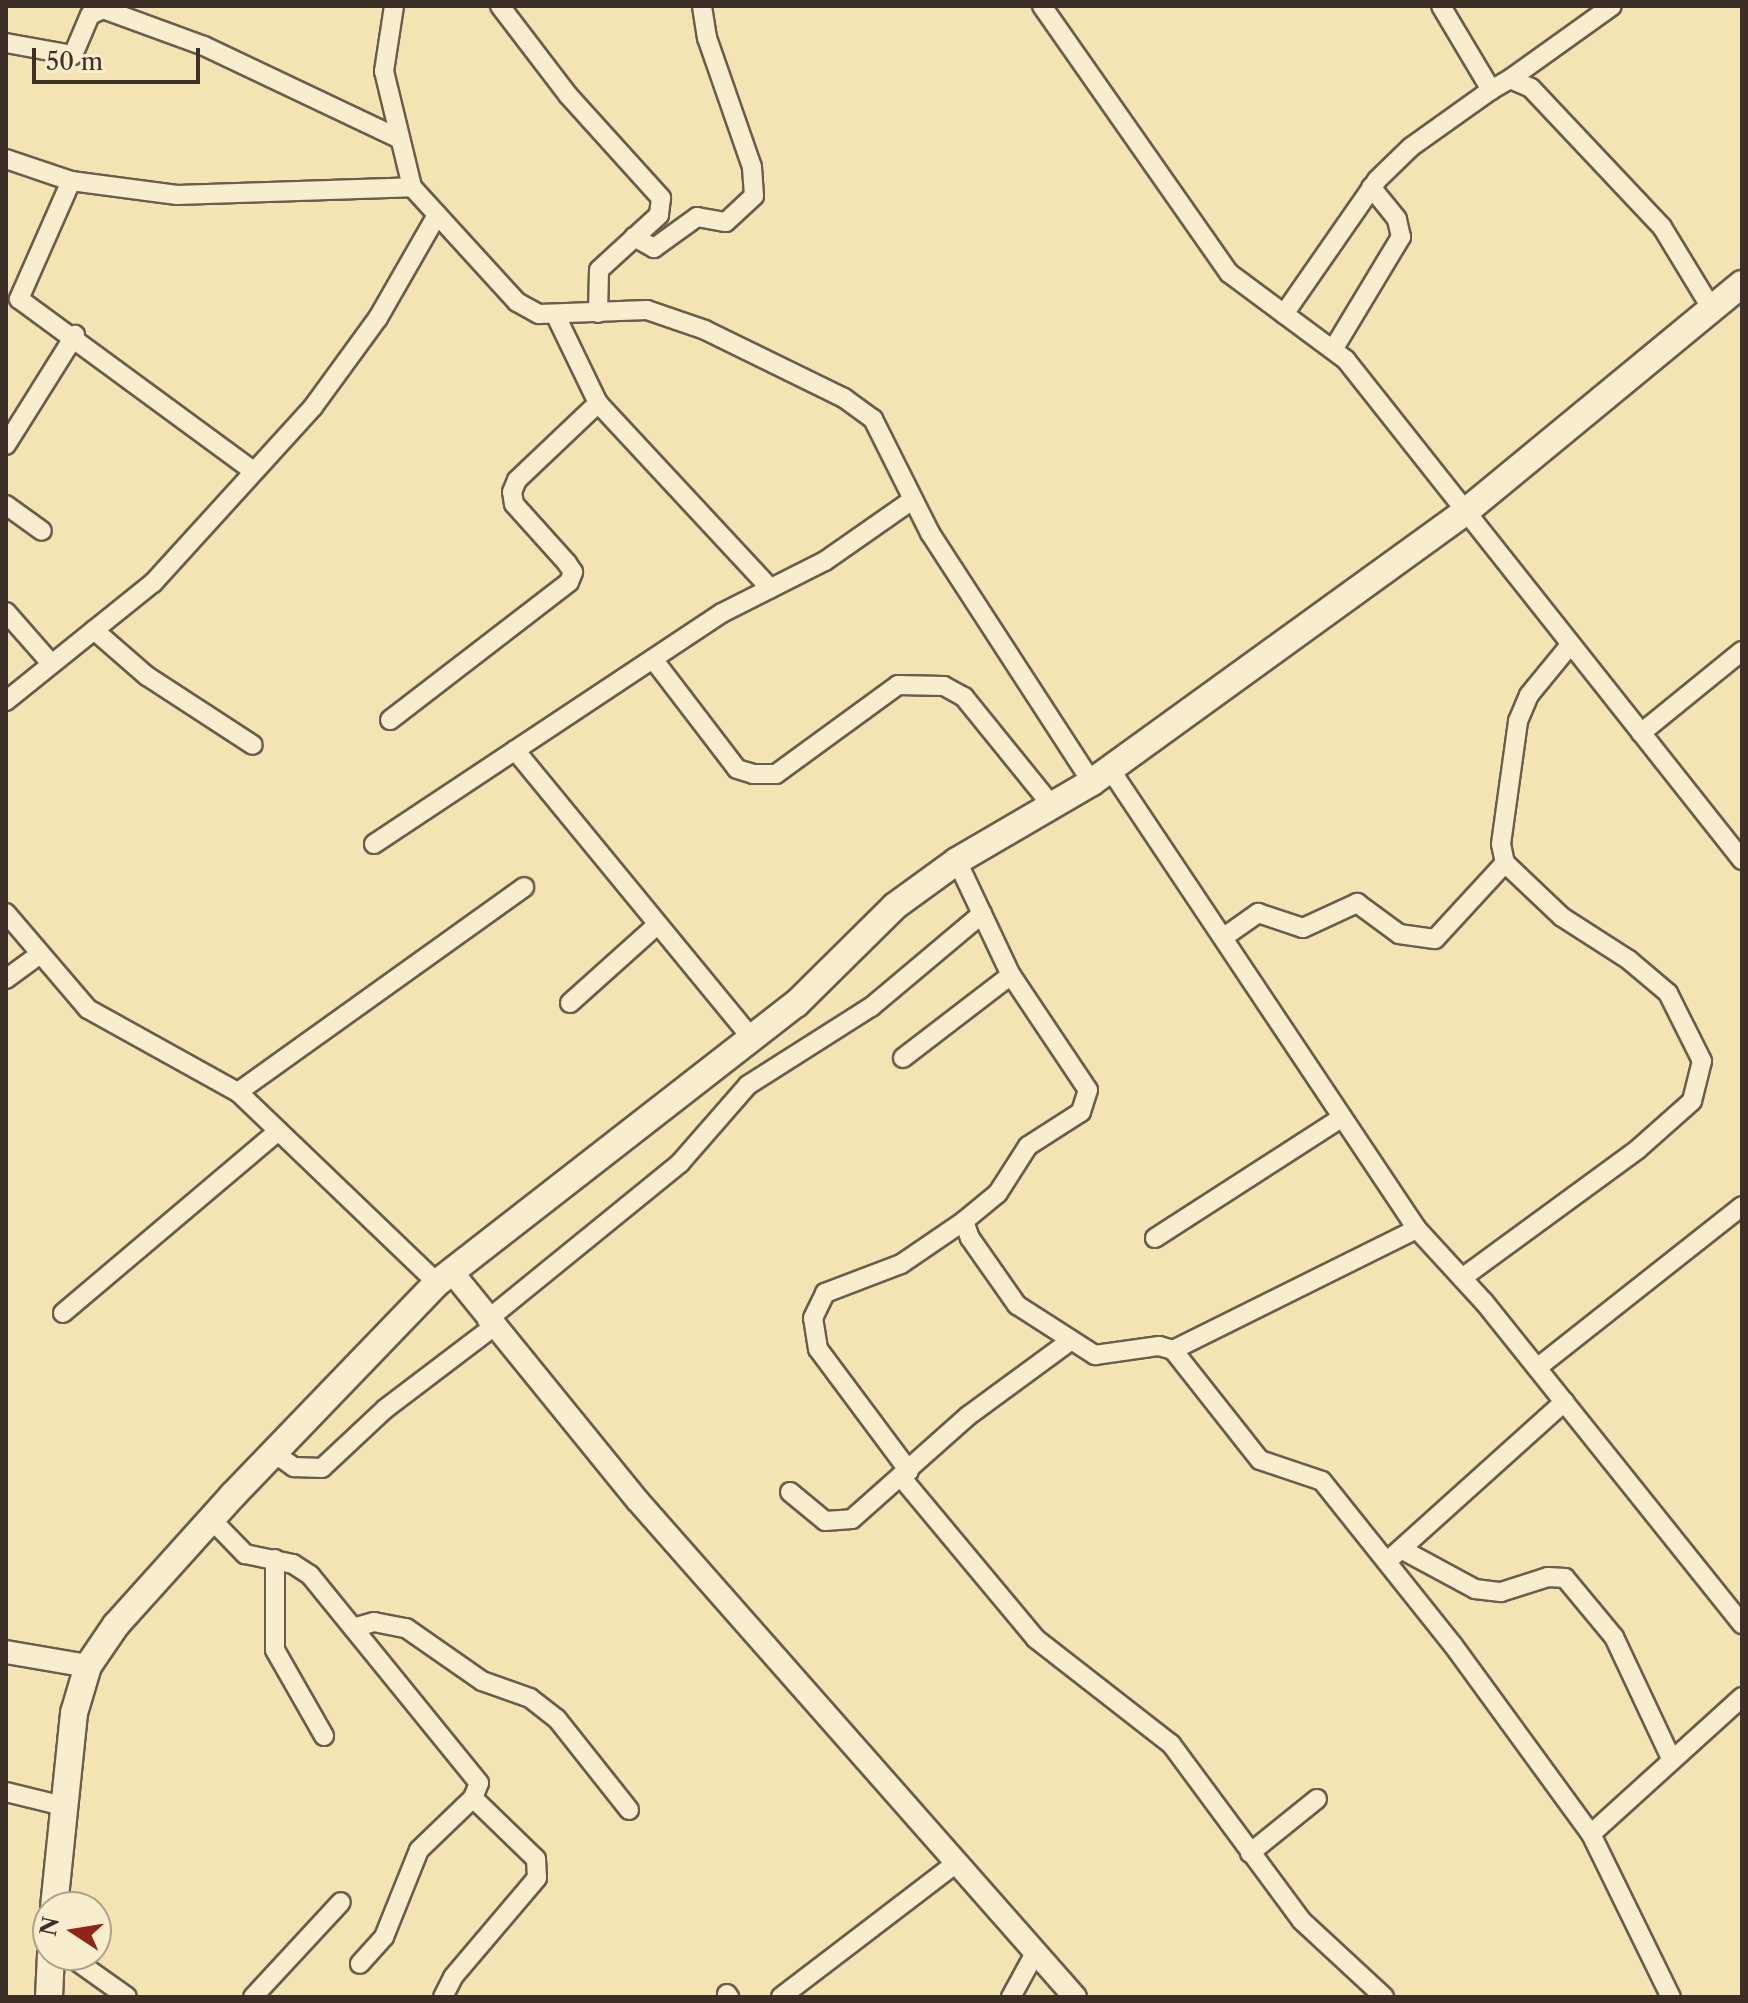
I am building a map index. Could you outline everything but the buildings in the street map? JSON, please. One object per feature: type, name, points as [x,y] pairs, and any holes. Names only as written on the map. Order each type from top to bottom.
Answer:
[{"type":"main road","points":[[55,1891],[74,1713],[88,1666],[116,1625],[211,1519],[444,1277],[834,969],[895,906],[957,861],[1053,807],[1101,775],[1464,513],[1731,298]]},
{"type":"main road","points":[[49,1997],[50,1971]]},
{"type":"street","points":[[394,6],[384,71],[412,187],[517,302],[539,314],[556,316],[647,310],[705,330],[844,398],[873,419],[912,500],[1101,775],[1224,937],[1417,1229],[1537,1368],[1742,1624]]},
{"type":"street","points":[[500,6],[568,95],[661,198],[659,215],[599,270],[598,313]]},
{"type":"street","points":[[634,237],[654,248],[697,217],[726,222],[754,196],[752,167],[707,38],[702,6]]},
{"type":"street","points":[[1042,6],[1207,246],[1229,273],[1334,348],[1742,860]]},
{"type":"street","points":[[1441,6],[1491,90]]},
{"type":"street","points":[[1284,314],[1371,187],[1411,147],[1612,6]]},
{"type":"street","points":[[6,43],[73,55],[90,15],[103,9],[204,46],[400,139]]},
{"type":"street","points":[[1510,79],[1531,88],[1731,298]]},
{"type":"street","points":[[6,159],[71,181],[177,195],[412,187]]},
{"type":"street","points":[[71,181],[19,295],[252,470]]},
{"type":"street","points":[[1334,348],[1401,237],[1397,219],[1371,187]]},
{"type":"street","points":[[6,701],[50,662],[153,583],[252,470],[313,407],[378,318],[437,215]]},
{"type":"street","points":[[556,316],[598,403],[770,588]]},
{"type":"street","points":[[6,445],[75,335]]},
{"type":"street","points":[[390,720],[569,582],[573,572],[514,504],[512,492],[517,480],[598,403]]},
{"type":"street","points":[[374,844],[653,659],[770,588],[825,561],[912,500]]},
{"type":"street","points":[[6,505],[42,531]]},
{"type":"street","points":[[6,612],[50,662]]},
{"type":"street","points":[[94,630],[147,676],[253,745]]},
{"type":"street","points":[[1462,1278],[1638,1149],[1692,1101],[1702,1061],[1668,993],[1629,960],[1562,917],[1505,863],[1501,844],[1518,721],[1529,695],[1570,645]]},
{"type":"street","points":[[1641,733],[1742,651]]},
{"type":"street","points":[[653,659],[737,769],[753,774],[776,774],[898,685],[944,686],[964,697],[1053,807]]},
{"type":"street","points":[[515,750],[751,1037]]},
{"type":"street","points":[[957,861],[1011,975],[1083,1081],[1088,1100],[1081,1112],[1028,1146],[998,1193],[964,1221],[901,1264],[825,1293],[813,1318],[818,1349],[905,1474],[1036,1639],[1171,1744],[1302,1921],[1384,1997]]},
{"type":"street","points":[[1224,937],[1258,913],[1303,928],[1357,903],[1399,934],[1435,939],[1505,863]]},
{"type":"street","points":[[238,1092],[524,887]]},
{"type":"street","points":[[6,913],[88,1009],[238,1092],[444,1277],[490,1324],[955,1864],[1075,1997]]},
{"type":"street","points":[[273,1452],[294,1467],[322,1468],[385,1409],[680,1163],[748,1085],[871,1007],[982,914]]},
{"type":"street","points":[[570,1003],[658,924]]},
{"type":"street","points":[[6,979],[40,954]]},
{"type":"street","points":[[903,1058],[1011,975]]},
{"type":"street","points":[[1155,1238],[1341,1118]]},
{"type":"street","points":[[63,1313],[278,1131]]},
{"type":"street","points":[[1537,1368],[1742,1206]]},
{"type":"street","points":[[964,1221],[1017,1305],[1095,1355],[1159,1346],[1173,1350],[1247,1448],[1276,1469],[1322,1481],[1394,1555],[1591,1834],[1671,1997]]},
{"type":"street","points":[[1173,1350],[1417,1229]]},
{"type":"street","points":[[790,1492],[825,1521],[841,1524],[905,1474],[968,1416],[1070,1341]]},
{"type":"street","points":[[1394,1555],[1564,1402]]},
{"type":"street","points":[[211,1519],[245,1554],[275,1559],[310,1575],[479,1783],[473,1798],[419,1850],[384,1937],[360,1964]]},
{"type":"street","points":[[1394,1555],[1475,1589],[1501,1592],[1548,1577],[1565,1578],[1614,1637],[1672,1760]]},
{"type":"street","points":[[275,1559],[275,1650],[324,1736]]},
{"type":"street","points":[[353,1628],[385,1622],[406,1628],[482,1681],[530,1698],[557,1719],[629,1810]]},
{"type":"street","points":[[6,1652],[88,1666]]},
{"type":"street","points":[[1591,1834],[1742,1697]]},
{"type":"street","points":[[6,1792],[63,1806]]},
{"type":"street","points":[[443,1997],[453,1977],[537,1878],[536,1859],[473,1798]]},
{"type":"street","points":[[1250,1853],[1317,1799]]},
{"type":"street","points":[[781,1997],[955,1864]]},
{"type":"street","points":[[253,1997],[341,1902]]},
{"type":"street","points":[[1011,1997],[1035,1953]]},
{"type":"street","points":[[90,1971],[127,1997]]}]
